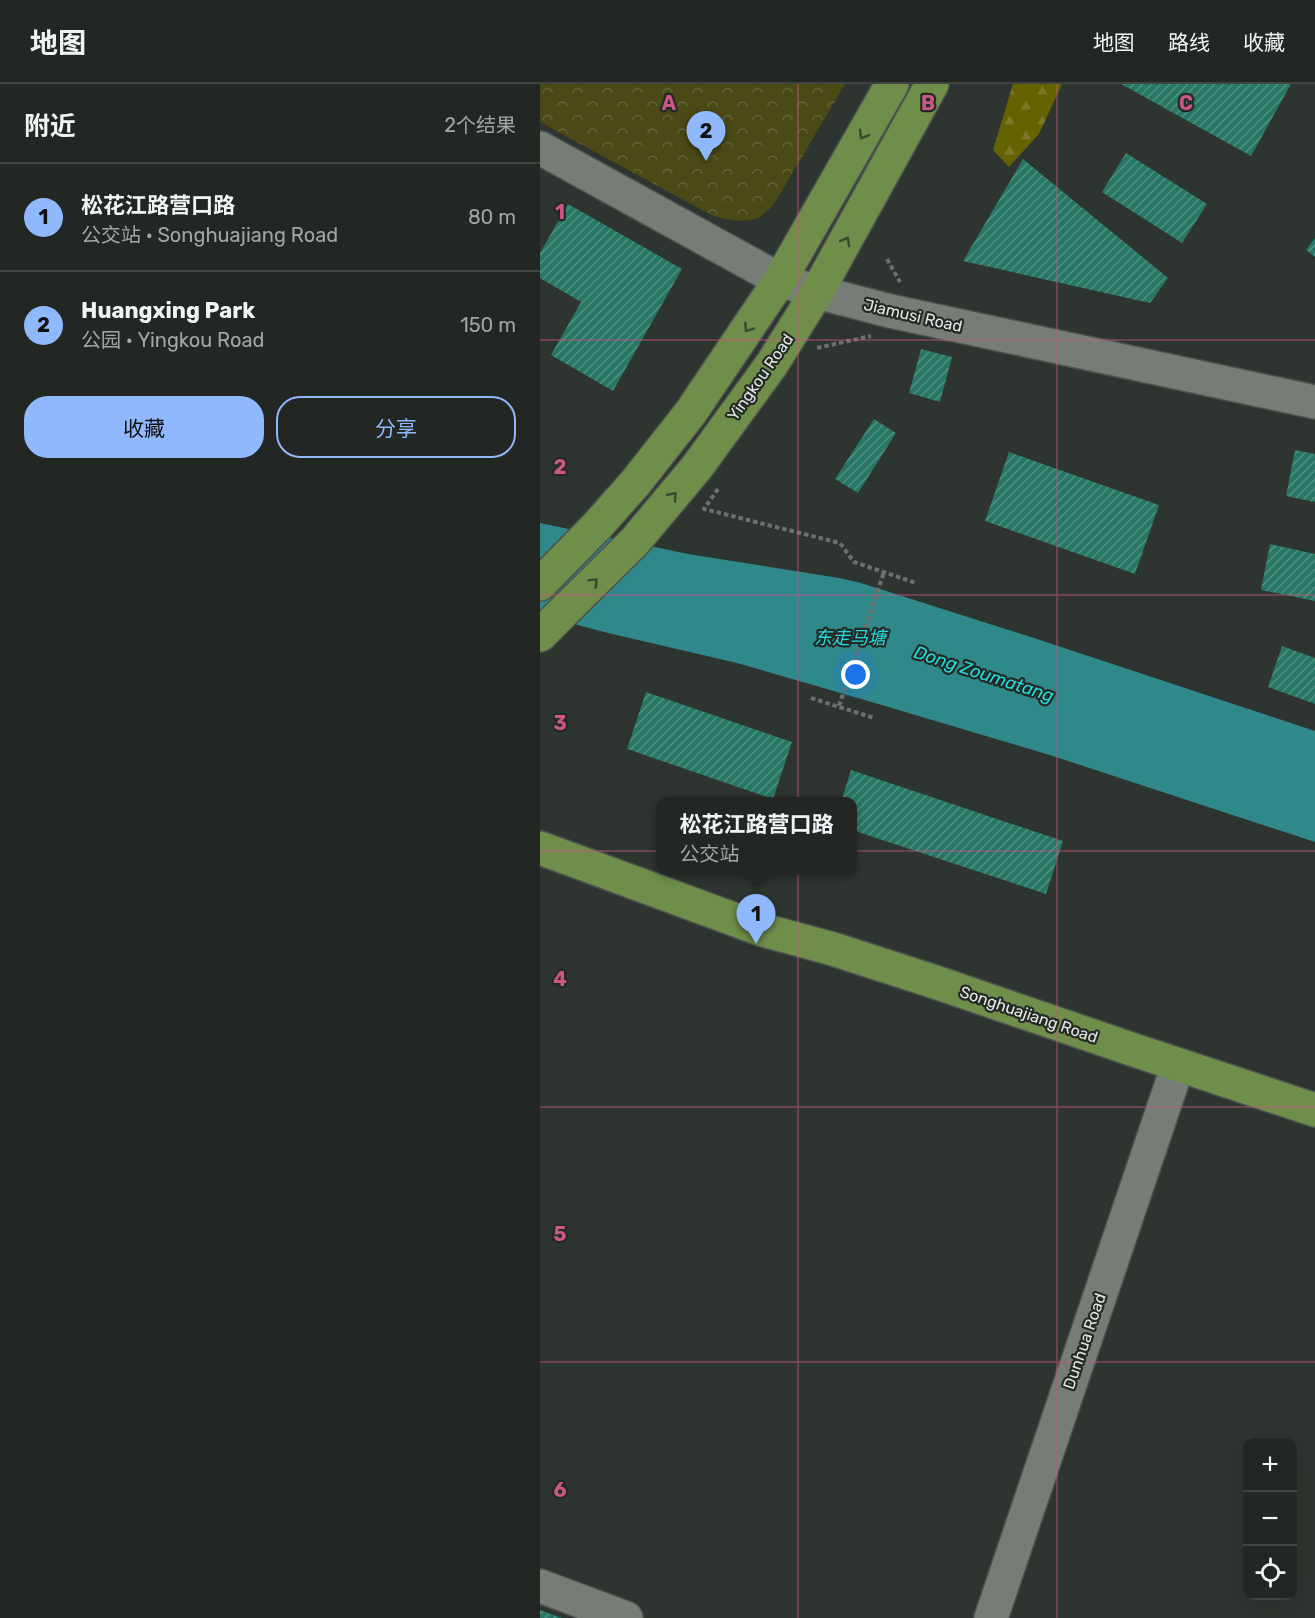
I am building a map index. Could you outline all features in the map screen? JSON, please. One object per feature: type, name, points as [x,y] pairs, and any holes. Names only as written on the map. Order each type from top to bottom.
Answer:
[{"type":"main road","points":[[540,584],[636,482],[691,412],[780,280],[892,84]]},
{"type":"main road","name":"Yingkou Road","points":[[547,629],[635,541],[697,467],[772,364],[818,292],[932,84]]},
{"type":"main road","name":"Songhuajiang Road","points":[[540,848],[763,930],[856,956],[1315,1110]]},
{"type":"street","name":"Jiamusi Road","points":[[540,148],[780,280],[898,313],[1315,402]]},
{"type":"street","name":"Dunhua Road","points":[[991,1618],[1178,1065]]},
{"type":"street","points":[[540,1586],[626,1618]]},
{"type":"path","points":[[887,259],[900,282]]},
{"type":"path","points":[[811,356],[818,347],[882,334]]},
{"type":"path","points":[[724,481],[704,509],[840,543],[854,562],[916,584]]},
{"type":"path","points":[[839,706],[884,572]]},
{"type":"path","points":[[812,698],[874,718]]},
{"type":"green space","points":[[540,84],[845,84],[769,210],[754,219],[741,221],[713,216],[540,122]]},
{"type":"green space","points":[[1013,84],[1062,84],[1039,134],[1009,167],[993,150]]},
{"type":"water","name":"东走马塘","points":[[540,523],[688,554],[861,583],[1315,731],[1315,842],[1053,756],[858,698],[737,663],[540,615]]},
{"type":"building","points":[[1121,84],[1291,84],[1251,156]]},
{"type":"building","points":[[1126,153],[1207,204],[1182,243],[1102,192]]},
{"type":"building","points":[[1023,159],[1168,278],[1150,303],[963,261]]},
{"type":"building","points":[[568,204],[682,269],[613,391],[551,355],[581,302],[540,278],[540,253]]},
{"type":"building","points":[[1315,238],[1315,257],[1306,250]]},
{"type":"building","points":[[921,349],[952,357],[940,402],[909,393]]},
{"type":"building","points":[[874,419],[896,433],[858,493],[835,479]]},
{"type":"building","points":[[1295,450],[1315,454],[1315,502],[1286,496]]},
{"type":"building","points":[[1009,452],[1159,505],[1135,574],[985,521]]},
{"type":"building","points":[[1270,544],[1315,554],[1315,601],[1261,590]]},
{"type":"building","points":[[1282,646],[1315,658],[1315,704],[1268,687]]},
{"type":"building","points":[[646,692],[792,742],[774,797],[767,797],[627,749]]},
{"type":"building","points":[[851,770],[1063,841],[1046,894],[857,832],[857,797],[843,797]]},
{"type":"building","points":[[540,1610],[562,1618],[540,1618]]},
{"type":"place","name":"Huangxing Park","points":[[706,161]]},
{"type":"place","name":"松花江路营口路","points":[[756,944]]},
{"type":"water label","name":"Dong Zoumatang","points":[[984,674]]}]
